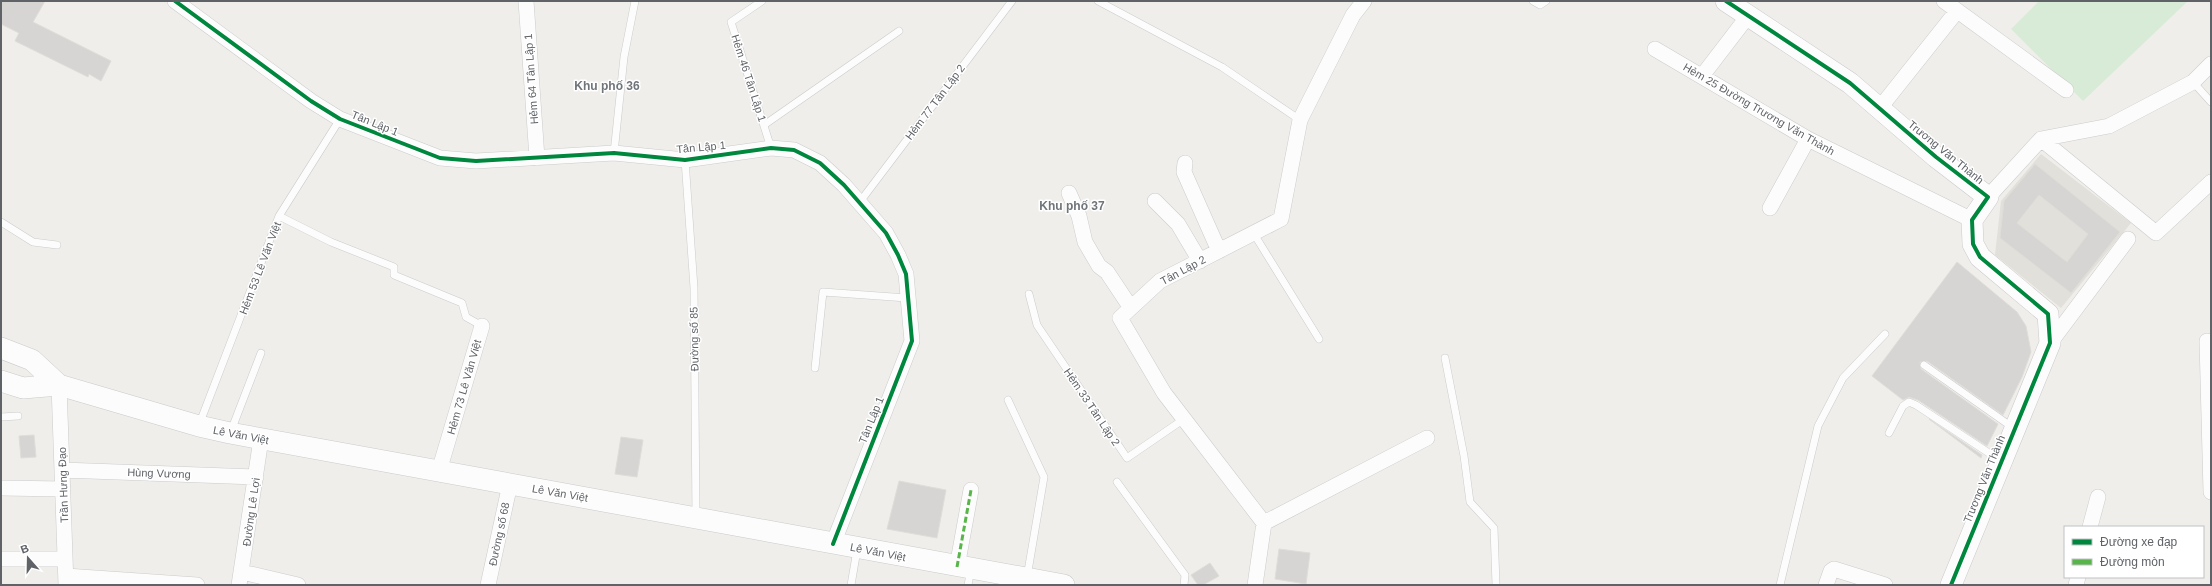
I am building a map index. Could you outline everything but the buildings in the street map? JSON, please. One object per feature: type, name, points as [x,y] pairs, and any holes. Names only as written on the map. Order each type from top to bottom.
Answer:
[{"type":"main road","name":"Trương Văn Thành","points":[[1726,1],[1850,83],[1936,157],[1988,197],[1972,220],[1973,244],[1980,257],[2027,288],[2048,314],[2050,343],[1951,585]]},
{"type":"main road","name":"Lê Văn Việt","points":[[1,348],[32,360],[60,385]]},
{"type":"main road","name":"Lê Văn Việt","points":[[1,381],[23,388],[60,385],[199,426],[230,433],[857,548],[965,574],[1027,579],[1064,585]]},
{"type":"street","name":"Tân Lập 1","points":[[175,1],[311,101],[340,119],[440,158],[476,161],[614,153],[685,160],[771,148],[794,150],[820,163],[844,185],[858,203],[886,233],[898,255],[906,274],[912,341],[833,544]]},
{"type":"street","name":"Hẻm 64 Tân Lập 1","points":[[526,1],[537,158]]},
{"type":"street","name":"Tân Lập 2","points":[[1264,523],[1164,393],[1120,318],[1160,281],[1281,219],[1300,120],[1353,15],[1364,1]]},
{"type":"street","points":[[1879,109],[1950,4],[2066,90]]},
{"type":"street","points":[[1702,76],[1748,16]]},
{"type":"street","name":"Hẻm 25 Đường Trương Văn Thành","points":[[1655,49],[1808,140],[1972,220]]},
{"type":"street","points":[[1988,197],[2041,139],[2109,126],[2193,82],[2211,64]]},
{"type":"street","points":[[2041,139],[2156,233],[2211,182]]},
{"type":"street","points":[[1770,208],[1808,140]]},
{"type":"street","points":[[1185,163],[1184,172],[1219,251]]},
{"type":"street","points":[[1069,193],[1079,216],[1085,242],[1099,266],[1107,272],[1131,308]]},
{"type":"street","points":[[1155,201],[1178,224],[1200,260]]},
{"type":"street","points":[[2050,343],[2128,239]]},
{"type":"street","name":"Hẻm 73 Lê Văn Việt","points":[[439,471],[482,326]]},
{"type":"street","points":[[2207,341],[2211,492]]},
{"type":"street","name":"Trần Hưng Đạo","points":[[60,385],[66,581]]},
{"type":"street","name":"Đường Lê Lợi","points":[[241,578],[261,438]]},
{"type":"street","points":[[1258,584],[1264,523],[1427,438]]},
{"type":"street","name":"Hùng Vương","points":[[62,470],[256,477]]},
{"type":"street","name":"Đường số 68","points":[[488,585],[510,484]]},
{"type":"street","points":[[1,488],[63,489]]},
{"type":"street","points":[[965,574],[971,490]]},
{"type":"street","points":[[2090,526],[2098,498]]},
{"type":"street","points":[[1,559],[65,558]]},
{"type":"street","points":[[1826,585],[1831,571],[1834,569],[1885,585]]},
{"type":"street","points":[[241,578],[298,585]]},
{"type":"street","points":[[66,581],[197,585]]},
{"type":"lane","points":[[614,153],[624,57],[635,1]]},
{"type":"lane","name":"Hẻm 46 Tân Lập 1","points":[[762,1],[731,22],[771,148]]},
{"type":"lane","name":"Hẻm 77 Tân Lập 2","points":[[858,203],[1012,1]]},
{"type":"lane","points":[[1098,1],[1222,67],[1300,120]]},
{"type":"lane","points":[[1533,1],[1540,5],[1546,1]]},
{"type":"lane","points":[[764,125],[898,31]]},
{"type":"lane","points":[[2193,82],[2211,102]]},
{"type":"lane","name":"Hẻm 53 Lê Văn Việt","points":[[199,426],[279,216],[340,119]]},
{"type":"lane","name":"Đường số 85","points":[[685,160],[694,288],[696,518]]},
{"type":"lane","name":"Hẻm 73 Lê Văn Việt","points":[[279,216],[331,242],[394,267],[394,275],[462,303],[466,317],[482,326]]},
{"type":"lane","points":[[1,222],[33,242],[57,245]]},
{"type":"lane","points":[[1254,234],[1319,339]]},
{"type":"lane","points":[[815,368],[823,292],[908,298]]},
{"type":"lane","name":"Hẻm 33 Tân Lập 2","points":[[1029,294],[1037,325],[1127,458],[1184,419]]},
{"type":"lane","points":[[1780,585],[1818,426],[1842,378],[1885,334]]},
{"type":"lane","points":[[230,433],[261,353]]},
{"type":"lane","points":[[1445,358],[1464,456],[1470,502],[1494,528],[1496,585]]},
{"type":"lane","points":[[1924,365],[2014,429]]},
{"type":"lane","points":[[1008,400],[1044,477],[1027,579]]},
{"type":"lane","points":[[1889,433],[1902,406],[1909,402],[1916,405],[2001,461]]},
{"type":"lane","points":[[1,416],[18,416]]},
{"type":"lane","points":[[1117,482],[1185,575],[1184,585]]},
{"type":"lane","points":[[851,585],[857,548]]},
{"type":"shaded area","points":[[2041,154],[2131,223],[2061,308],[1995,255],[2001,201]]},
{"type":"green space","points":[[2039,1],[2188,1],[2083,101],[2011,29]]},
{"type":"marked path","points":[[957,567],[971,490]]},
{"type":"cycle path","points":[[175,1],[311,101],[340,119],[440,158],[476,161],[614,153],[685,160],[771,148],[794,150],[820,163],[844,185],[886,233],[898,255],[906,274],[912,341],[833,544]]},
{"type":"cycle path","points":[[1726,1],[1850,83],[1936,157],[1988,197],[1972,220],[1973,244],[1980,257],[2048,314],[2050,343],[1951,585]]},
{"type":"district","name":"Khu phố 36","points":[[607,86]]},
{"type":"district","name":"Khu phố 37","points":[[1072,206]]}]
